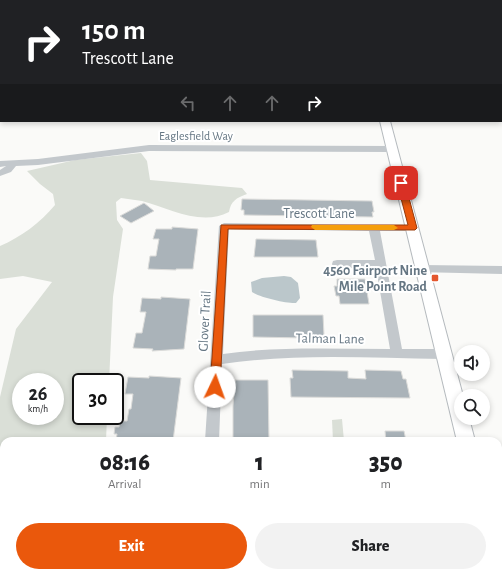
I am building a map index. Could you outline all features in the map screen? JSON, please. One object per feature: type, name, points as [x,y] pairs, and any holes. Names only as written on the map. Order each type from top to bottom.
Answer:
[{"type":"main road","points":[[385,122],[465,437]]},
{"type":"street","name":"Eaglesfield Way","points":[[0,164],[149,148],[392,149]]},
{"type":"street","points":[[0,173],[8,170],[14,163]]},
{"type":"street","name":"Trescott Lane","points":[[224,226],[412,228]]},
{"type":"street","name":"Glover Trail","points":[[212,437],[224,226]]},
{"type":"street","points":[[374,228],[397,354]]},
{"type":"street","points":[[337,264],[381,264]]},
{"type":"street","points":[[422,270],[502,270]]},
{"type":"street","name":"Talman Lane","points":[[216,360],[256,354],[286,353],[443,354]]},
{"type":"shaded area","points":[[141,153],[147,161],[150,180],[242,188],[247,194],[235,200],[231,205],[229,212],[207,218],[185,215],[142,201],[121,198],[116,202],[117,220],[123,229],[113,297],[109,373],[72,373],[72,425],[107,425],[106,437],[0,437],[0,397],[16,329],[52,282],[23,276],[0,279],[0,246],[30,229],[55,205],[53,194],[27,171],[75,160]]},
{"type":"shaded area","points":[[284,276],[291,277],[298,283],[300,298],[296,303],[273,300],[252,292],[251,282],[262,278]]},
{"type":"shaded area","points":[[342,419],[344,437],[333,437],[332,420]]},
{"type":"building","points":[[242,199],[372,201],[374,212],[372,212],[373,217],[244,215],[244,210],[241,210]]},
{"type":"building","points":[[144,203],[154,211],[131,223],[120,216]]},
{"type":"building","points":[[172,227],[198,229],[193,269],[148,269],[150,256],[156,256],[159,239],[153,239],[156,229],[172,229]]},
{"type":"building","points":[[256,239],[316,240],[318,257],[254,257]]},
{"type":"building","points":[[337,279],[365,279],[369,304],[340,304],[339,296],[336,296],[334,286],[337,286]]},
{"type":"building","points":[[161,297],[190,299],[184,349],[152,351],[153,349],[133,348],[136,333],[142,333],[146,312],[140,312],[142,298],[161,299]]},
{"type":"building","points":[[253,315],[323,315],[324,335],[323,337],[305,338],[253,337]]},
{"type":"building","points":[[292,370],[348,371],[348,378],[366,379],[365,370],[401,371],[403,379],[406,379],[410,398],[291,397],[290,378],[293,378]]},
{"type":"building","points":[[149,376],[181,378],[174,437],[117,437],[117,434],[114,434],[115,427],[124,425],[124,421],[127,421],[129,409],[131,409],[133,394],[125,394],[128,377],[149,378]]},
{"type":"building","points":[[235,380],[268,380],[269,437],[233,437]]},
{"type":"building","points":[[385,431],[404,431],[405,437],[386,437]]},
{"type":"slow traffic","points":[[315,227],[394,228]]},
{"type":"place","name":"4560 Fairport Nine Mile Point Road","points":[[435,278]]},
{"type":"route","points":[[215,387],[224,226],[412,228],[401,183]]}]
